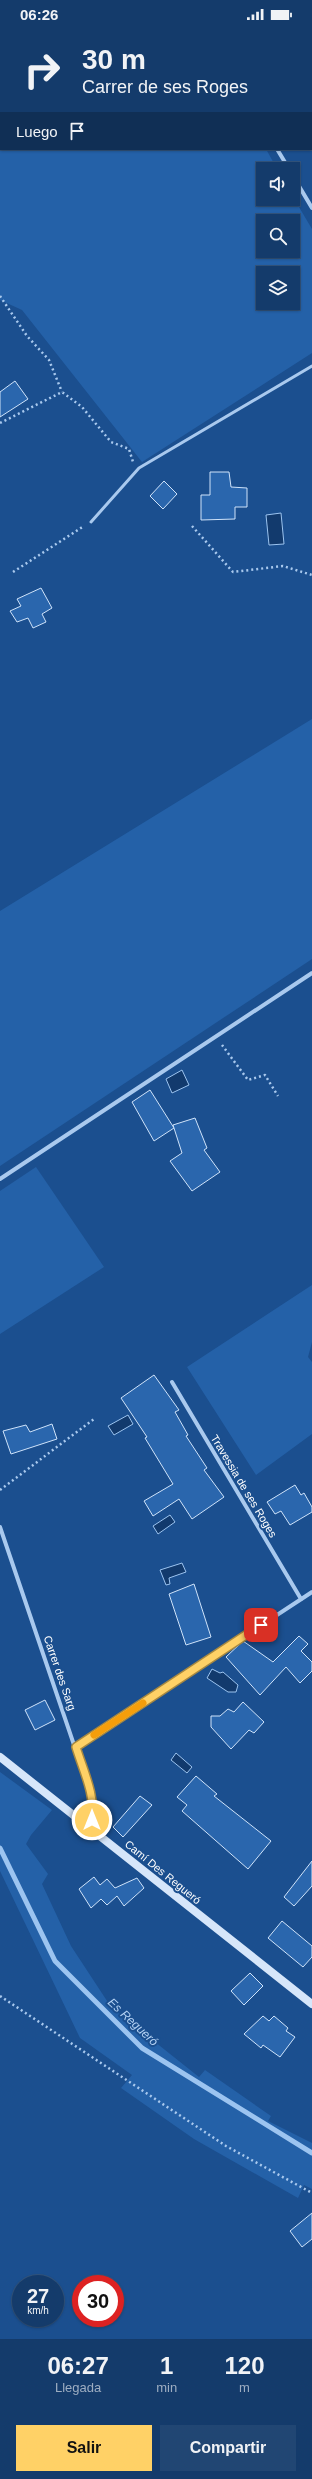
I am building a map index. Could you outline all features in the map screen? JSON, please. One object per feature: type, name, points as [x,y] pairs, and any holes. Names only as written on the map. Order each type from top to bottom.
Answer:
[{"type":"street","points":[[278,150],[285,162]]},
{"type":"street","points":[[300,188],[312,208]]},
{"type":"street","points":[[0,1179],[312,973]]},
{"type":"street","name":"Travessia de ses Roges","points":[[172,1382],[301,1599]]},
{"type":"street","name":"Carrer des Sarg","points":[[0,1527],[76,1747],[94,1810],[92,1820],[88,1826]]},
{"type":"street","points":[[76,1747],[312,1592]]},
{"type":"street","name":"Camí Des Regueró","points":[[0,1757],[312,2004]]},
{"type":"lane","points":[[91,522],[139,468],[312,366]]},
{"type":"path","points":[[0,296],[27,336],[49,360],[62,392],[82,407],[111,442],[129,449],[132,460],[139,468]]},
{"type":"path","points":[[0,423],[62,392]]},
{"type":"path","points":[[14,572],[91,522]]},
{"type":"path","points":[[192,526],[233,572],[283,566],[312,575]]},
{"type":"path","points":[[216,1036],[248,1080],[265,1075],[278,1096]]},
{"type":"path","points":[[0,1490],[94,1419]]},
{"type":"path","points":[[0,1996],[226,2146],[312,2193]]},
{"type":"shaded area","points":[[0,150],[267,150],[273,162],[256,162],[256,206],[298,206],[312,229],[312,353],[142,462],[22,310],[0,300]]},
{"type":"shaded area","points":[[281,513],[284,544],[269,545],[266,515]]},
{"type":"shaded area","points":[[312,719],[312,959],[0,1166],[0,911]]},
{"type":"shaded area","points":[[182,1070],[189,1085],[172,1093],[166,1079]]},
{"type":"shaded area","points":[[36,1167],[104,1267],[0,1334],[0,1191]]},
{"type":"shaded area","points":[[312,1285],[312,1342],[308,1357],[312,1362],[312,1434],[256,1475],[187,1367]]},
{"type":"shaded area","points":[[128,1415],[133,1424],[114,1435],[108,1426]]},
{"type":"shaded area","points":[[170,1515],[175,1522],[158,1534],[153,1526]]},
{"type":"shaded area","points":[[182,1563],[186,1572],[169,1578],[170,1584],[166,1585],[160,1570]]},
{"type":"shaded area","points":[[212,1669],[220,1673],[223,1672],[238,1685],[236,1692],[228,1692],[207,1678]]},
{"type":"shaded area","points":[[176,1753],[192,1767],[187,1773],[171,1760]]},
{"type":"shaded area","points":[[0,1772],[52,1810],[31,1835],[26,1844],[48,1874],[42,1884],[71,1946],[111,2007],[199,2077],[205,2070],[271,2116],[268,2121],[312,2143],[312,2189],[304,2185],[298,2198],[194,2139],[121,2088],[132,2075],[80,2038],[0,1871]]},
{"type":"building","points":[[15,381],[28,399],[0,417],[0,392]]},
{"type":"building","points":[[210,472],[229,472],[231,487],[247,488],[247,507],[235,507],[235,519],[201,520],[201,495],[210,495]]},
{"type":"building","points":[[164,481],[177,494],[163,509],[150,496]]},
{"type":"building","points":[[41,588],[52,608],[42,614],[46,622],[33,628],[28,618],[17,622],[10,611],[21,606],[17,599]]},
{"type":"building","points":[[150,1090],[174,1128],[154,1141],[132,1102]]},
{"type":"building","points":[[195,1118],[207,1148],[204,1150],[220,1172],[192,1191],[170,1161],[182,1153],[173,1125]]},
{"type":"building","points":[[154,1375],[179,1410],[175,1412],[188,1435],[186,1436],[207,1468],[204,1470],[224,1497],[192,1519],[179,1499],[153,1516],[144,1501],[173,1484],[145,1438],[147,1437],[121,1398]]},
{"type":"building","points":[[52,1424],[57,1439],[11,1454],[3,1431],[26,1425],[30,1432]]},
{"type":"building","points":[[295,1485],[301,1495],[304,1493],[312,1507],[312,1512],[290,1525],[281,1511],[275,1514],[267,1502]]},
{"type":"building","points":[[194,1584],[211,1637],[186,1645],[169,1594]]},
{"type":"building","points":[[299,1636],[308,1644],[301,1651],[312,1662],[312,1671],[300,1683],[286,1667],[260,1695],[226,1657],[243,1641],[273,1662]]},
{"type":"building","points":[[45,1700],[55,1720],[35,1730],[25,1710]]},
{"type":"building","points":[[243,1702],[264,1722],[254,1733],[249,1730],[231,1749],[211,1727],[211,1716],[220,1716],[228,1709],[234,1712]]},
{"type":"building","points":[[196,1776],[217,1794],[214,1796],[271,1841],[248,1869],[182,1811],[187,1805],[177,1797]]},
{"type":"building","points":[[140,1796],[152,1805],[123,1837],[113,1827]]},
{"type":"building","points":[[312,1861],[312,1886],[294,1906],[284,1897]]},
{"type":"building","points":[[94,1877],[100,1885],[107,1879],[115,1888],[137,1878],[144,1888],[124,1906],[117,1896],[107,1905],[101,1899],[91,1908],[79,1889]]},
{"type":"building","points":[[282,1921],[312,1946],[312,1957],[303,1967],[268,1938]]},
{"type":"building","points":[[250,1973],[263,1986],[244,2005],[231,1991]]},
{"type":"building","points":[[263,2016],[269,2021],[274,2016],[288,2028],[286,2031],[295,2037],[280,2057],[263,2045],[261,2048],[244,2034]]},
{"type":"building","points":[[312,2213],[312,2239],[302,2247],[290,2231]]},
{"type":"waterway","name":"Es Regueró","points":[[0,1848],[55,1961],[142,2048],[312,2153]]},
{"type":"slow traffic","points":[[94,1735],[143,1703]]},
{"type":"route","points":[[92,1820],[94,1810],[91,1795],[76,1747],[261,1625]]}]
